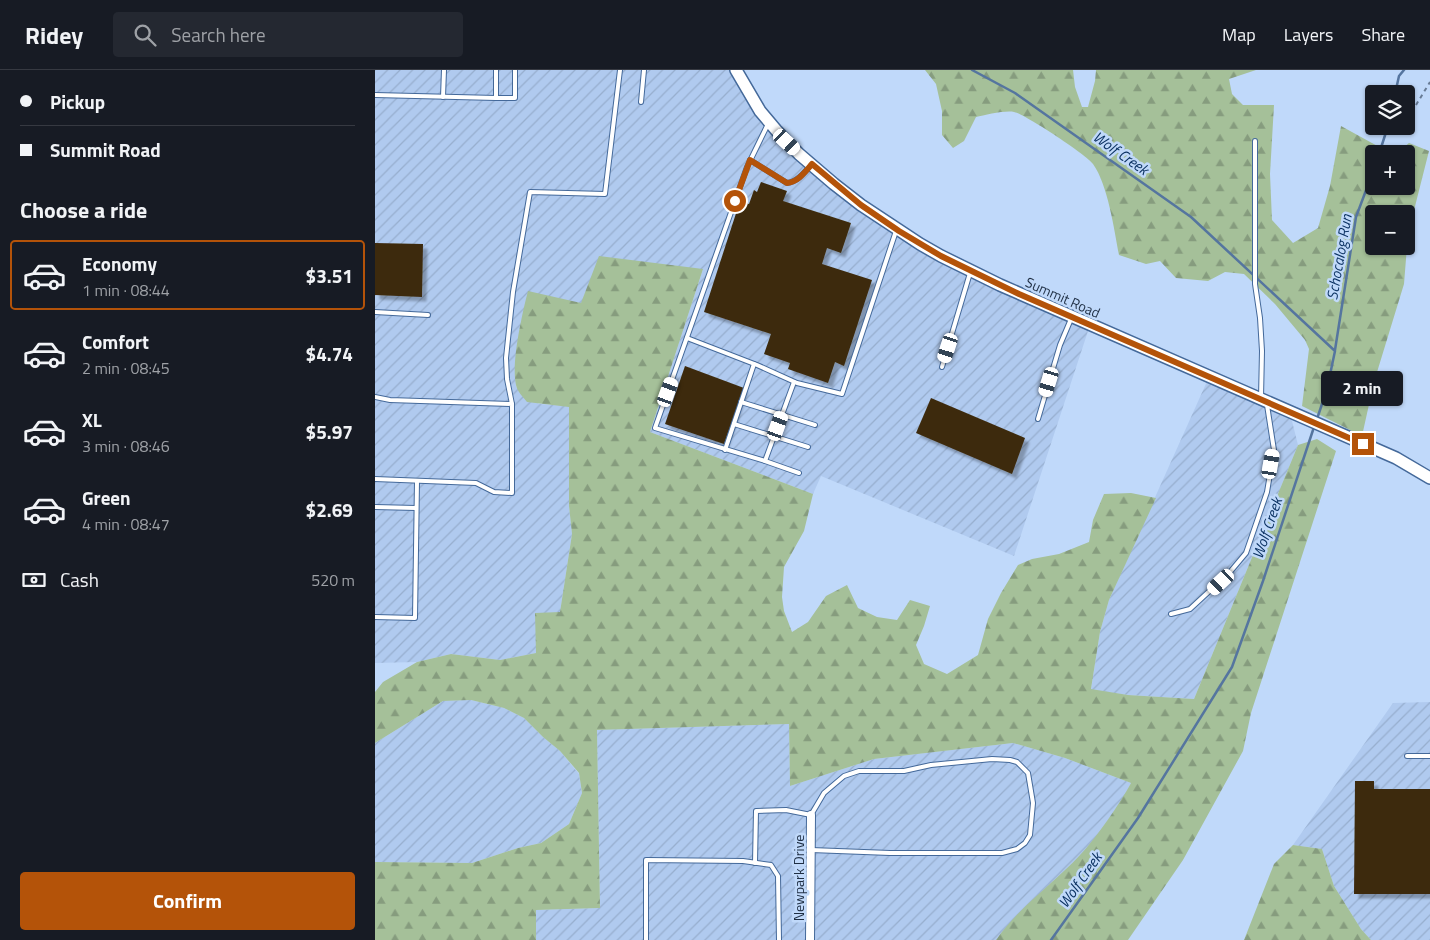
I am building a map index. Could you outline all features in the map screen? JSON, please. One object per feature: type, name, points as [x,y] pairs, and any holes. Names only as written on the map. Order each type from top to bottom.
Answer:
[{"type":"street","name":"Summit Road","points":[[735,70],[760,111],[787,142],[861,205],[897,230],[941,256],[1071,317],[1396,458],[1430,478]]},
{"type":"street","name":"Newpark Drive","points":[[811,815],[811,940]]},
{"type":"lane","points":[[443,97],[444,70]]},
{"type":"lane","points":[[496,70],[496,98]]},
{"type":"lane","points":[[375,95],[515,98],[515,70]]},
{"type":"lane","points":[[375,479],[476,483],[494,492],[512,493],[512,404],[507,379],[506,358],[513,292],[530,192],[605,194],[621,70]]},
{"type":"lane","points":[[641,102],[645,70]]},
{"type":"lane","points":[[769,122],[750,160],[655,428],[799,473]]},
{"type":"lane","points":[[1171,614],[1190,609],[1231,572],[1246,553],[1267,492],[1274,450],[1264,401],[1260,318],[1255,284],[1255,140]]},
{"type":"lane","points":[[750,160],[787,183],[803,175],[812,164]]},
{"type":"lane","points":[[687,338],[794,382],[842,394],[897,230]]},
{"type":"lane","points":[[942,367],[971,271]]},
{"type":"lane","points":[[375,312],[428,315]]},
{"type":"lane","points":[[1038,419],[1071,317]]},
{"type":"lane","points":[[725,450],[754,364]]},
{"type":"lane","points":[[765,461],[794,382]]},
{"type":"lane","points":[[375,397],[390,400],[512,404]]},
{"type":"lane","points":[[741,402],[815,425]]},
{"type":"lane","points":[[734,424],[808,447]]},
{"type":"lane","points":[[375,617],[415,618],[417,481]]},
{"type":"lane","points":[[375,507],[416,508]]},
{"type":"lane","points":[[1407,756],[1430,756]]},
{"type":"lane","points":[[755,863],[756,811],[786,810],[811,815],[823,793],[844,776],[859,771],[904,771],[931,765],[992,759],[1017,762],[1027,773],[1033,802],[1029,835],[1025,843],[1017,849],[1002,853],[890,853],[811,850]]},
{"type":"lane","points":[[646,940],[646,860],[743,861],[771,865],[778,876],[779,940]]},
{"type":"path","points":[[1416,105],[1430,82]]},
{"type":"shaded area","points":[[375,70],[736,70],[776,130],[899,231],[1090,325],[1014,556],[821,476],[813,494],[650,432],[703,269],[521,320],[515,368],[516,387],[539,404],[569,406],[569,506],[572,534],[560,612],[536,653],[500,660],[451,654],[417,662],[375,663]]},
{"type":"shaded area","points":[[1209,377],[1290,413],[1298,445],[1194,699],[1128,695],[1091,690],[1100,632],[1109,600]]},
{"type":"shaded area","points":[[471,700],[504,708],[524,718],[560,751],[579,774],[582,793],[569,824],[541,843],[518,848],[472,863],[375,862],[375,743],[443,701]]},
{"type":"shaded area","points":[[1430,702],[1430,940],[1371,940],[1361,929],[1334,886],[1322,849],[1293,845],[1393,703]]},
{"type":"shaded area","points":[[789,724],[790,786],[874,759],[1013,743],[1065,758],[1131,783],[1051,940],[536,940],[536,910],[600,908],[597,730]]},
{"type":"green space","points":[[925,70],[1073,70],[1075,87],[1082,107],[1088,107],[1096,70],[1256,70],[1229,79],[1232,94],[1243,105],[1274,105],[1270,174],[1272,220],[1293,243],[1318,228],[1330,186],[1341,126],[1376,145],[1365,145],[1365,195],[1415,195],[1415,145],[1429,151],[1415,206],[1365,205],[1365,255],[1406,255],[1404,284],[1374,382],[1362,436],[1302,406],[1309,349],[1305,340],[1275,304],[1244,274],[1225,272],[1208,281],[1176,278],[1160,261],[1146,264],[1119,255],[1107,195],[1098,173],[1088,159],[1068,144],[1014,112],[976,117],[964,141],[953,148],[942,135],[942,111],[936,84]]},
{"type":"green space","points":[[599,256],[703,269],[650,432],[813,494],[804,531],[784,567],[782,597],[784,611],[792,632],[808,622],[826,596],[847,585],[858,608],[877,617],[897,620],[910,600],[930,606],[916,645],[924,664],[947,674],[978,655],[988,619],[1018,565],[1032,559],[1059,554],[1089,542],[1093,520],[1104,494],[1131,493],[1156,498],[1109,600],[1100,632],[1091,689],[1128,695],[1194,699],[1298,445],[1317,439],[1336,451],[1251,713],[1243,751],[1183,860],[1128,940],[996,940],[1015,917],[1087,848],[1131,783],[1065,758],[1013,743],[874,759],[790,786],[789,724],[597,730],[600,908],[536,910],[536,940],[375,940],[375,862],[472,863],[518,848],[541,843],[569,824],[582,793],[579,773],[560,751],[524,718],[504,708],[471,700],[443,701],[375,743],[375,692],[383,682],[417,662],[451,654],[500,660],[536,653],[535,613],[560,612],[572,534],[569,506],[569,407],[527,402],[516,385],[516,352],[528,291],[581,303]]},
{"type":"green space","points":[[1293,845],[1322,849],[1334,886],[1361,929],[1371,940],[1244,940],[1274,864]]},
{"type":"building","points":[[761,182],[787,191],[783,201],[851,223],[841,253],[827,248],[822,264],[872,280],[844,366],[835,362],[828,383],[788,369],[790,363],[764,354],[771,334],[704,312],[740,201],[749,204],[754,190],[757,192]]},
{"type":"building","points":[[375,243],[423,244],[422,297],[375,295]]},
{"type":"building","points":[[685,366],[744,388],[724,444],[665,424]]},
{"type":"building","points":[[931,398],[1025,438],[1012,474],[916,433]]},
{"type":"building","points":[[1355,781],[1374,781],[1374,789],[1430,789],[1430,894],[1354,894]]},
{"type":"waterway","name":"Wolf Creek","points":[[972,70],[1015,93],[1191,217],[1335,351],[1327,389],[1317,419]]},
{"type":"waterway","name":"Schocalog Run","points":[[1397,85],[1399,76],[1404,70]]},
{"type":"waterway","name":"Schocalog Run","points":[[1382,145],[1385,135]]},
{"type":"waterway","name":"Schocalog Run","points":[[1335,350],[1356,217],[1365,193]]},
{"type":"waterway","name":"Wolf Creek","points":[[1051,940],[1138,818],[1232,667],[1263,581],[1314,427]]},
{"type":"route","points":[[735,201],[750,160],[787,183],[803,175],[812,164],[861,205],[941,256],[1019,294],[1363,444]]}]
